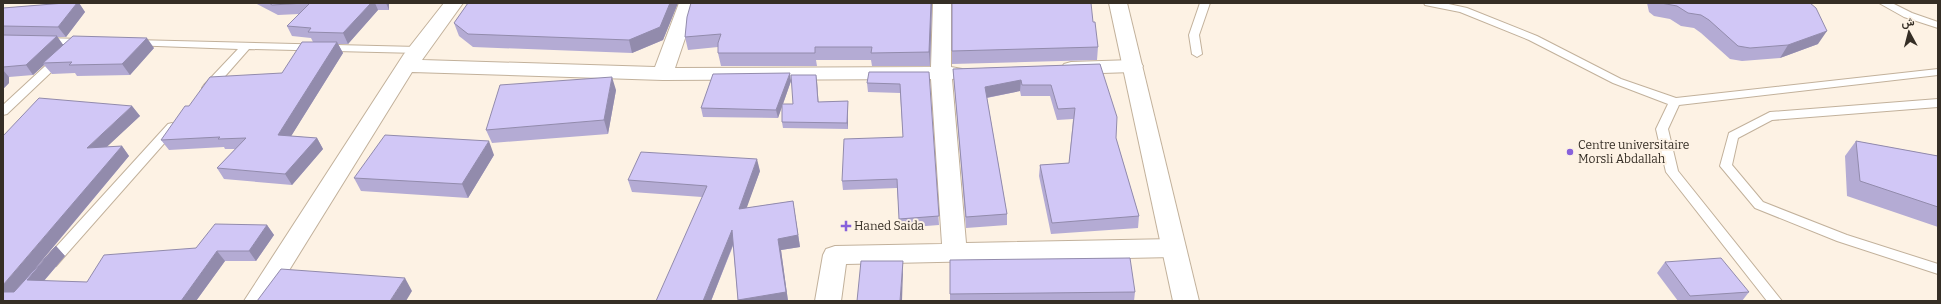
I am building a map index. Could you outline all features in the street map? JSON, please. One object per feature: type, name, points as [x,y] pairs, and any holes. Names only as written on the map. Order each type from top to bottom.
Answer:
[{"type":"street","points":[[257,301],[412,58],[454,3]]},
{"type":"street","points":[[663,74],[688,3]]},
{"type":"street","points":[[942,3],[940,73],[955,253]]},
{"type":"street","points":[[1118,3],[1186,301]]},
{"type":"street","points":[[412,58],[663,74],[971,72]]},
{"type":"street","points":[[1056,69],[1133,66]]},
{"type":"street","points":[[828,301],[835,255],[1174,248]]},
{"type":"lane","points":[[1197,54],[1194,35],[1205,3]]},
{"type":"lane","points":[[1429,3],[1462,10],[1533,38],[1617,81],[1675,102],[1938,72]]},
{"type":"lane","points":[[1884,3],[1908,15],[1938,25]]},
{"type":"lane","points":[[33,41],[92,42]]},
{"type":"lane","points":[[3,111],[77,42]]},
{"type":"lane","points":[[123,43],[246,46],[412,58]]},
{"type":"lane","points":[[197,99],[246,46]]},
{"type":"lane","points":[[1675,102],[1662,129],[1672,172],[1776,301]]},
{"type":"lane","points":[[1938,103],[1770,116],[1732,136],[1726,166],[1759,205],[1842,238],[1938,269]]},
{"type":"lane","points":[[42,271],[181,117]]},
{"type":"building","points":[[77,3],[58,27],[3,26],[3,8]]},
{"type":"building","points":[[269,3],[305,3],[272,5]]},
{"type":"building","points":[[310,3],[371,3],[343,33],[308,32],[311,28],[287,26]]},
{"type":"building","points":[[468,3],[670,3],[660,27],[629,40],[468,34],[454,23]]},
{"type":"building","points":[[691,3],[931,3],[929,52],[871,53],[872,47],[815,47],[815,53],[718,53],[718,43],[721,34],[685,37],[687,17]]},
{"type":"building","points":[[952,3],[1091,3],[1098,47],[952,51]]},
{"type":"building","points":[[1661,3],[1810,3],[1816,8],[1827,31],[1788,45],[1750,48],[1738,46],[1709,20],[1701,15],[1688,13],[1677,6]]},
{"type":"building","points":[[3,35],[57,36],[26,65],[3,67]]},
{"type":"building","points":[[73,36],[147,38],[122,64],[69,65],[72,62],[43,63]]},
{"type":"building","points":[[302,42],[337,42],[278,135],[317,138],[285,174],[217,168],[246,138],[218,139],[220,137],[161,140],[185,106],[189,106],[210,77],[282,73]]},
{"type":"building","points":[[1100,64],[1117,117],[1116,138],[1139,216],[1052,223],[1040,165],[1069,163],[1075,108],[1058,109],[1051,85],[1022,85],[1021,80],[985,87],[1007,214],[966,217],[953,69]]},
{"type":"building","points":[[869,72],[929,72],[939,216],[899,219],[897,179],[842,181],[844,139],[903,137],[900,84],[867,83]]},
{"type":"building","points":[[790,73],[776,110],[701,108],[713,74]]},
{"type":"building","points":[[791,75],[816,75],[818,102],[848,101],[847,123],[782,122],[782,104],[793,104]]},
{"type":"building","points":[[612,77],[604,120],[486,130],[500,85]]},
{"type":"building","points":[[39,98],[132,106],[87,148],[122,146],[3,285],[3,136]]},
{"type":"building","points":[[385,135],[489,141],[462,184],[354,178]]},
{"type":"building","points":[[1856,141],[1938,156],[1938,207],[1860,181]]},
{"type":"building","points":[[641,152],[757,159],[739,209],[793,201],[798,235],[778,239],[786,292],[738,300],[732,230],[703,301],[656,301],[707,186],[628,180]]},
{"type":"building","points":[[215,224],[267,225],[249,251],[217,251],[181,301],[3,301],[3,292],[14,292],[56,246],[27,280],[87,282],[104,255],[196,248]]},
{"type":"building","points":[[1130,258],[1135,292],[950,294],[950,260]]},
{"type":"building","points":[[1721,258],[1749,292],[1690,296],[1665,262]]},
{"type":"building","points":[[861,261],[903,261],[900,301],[857,301]]},
{"type":"building","points":[[281,269],[405,278],[390,301],[257,301]]},
{"type":"place","name":"Centre universitaire Morsli Abdallah","points":[[1570,152]]},
{"type":"place","name":"Haned Saida","points":[[846,226]]}]
